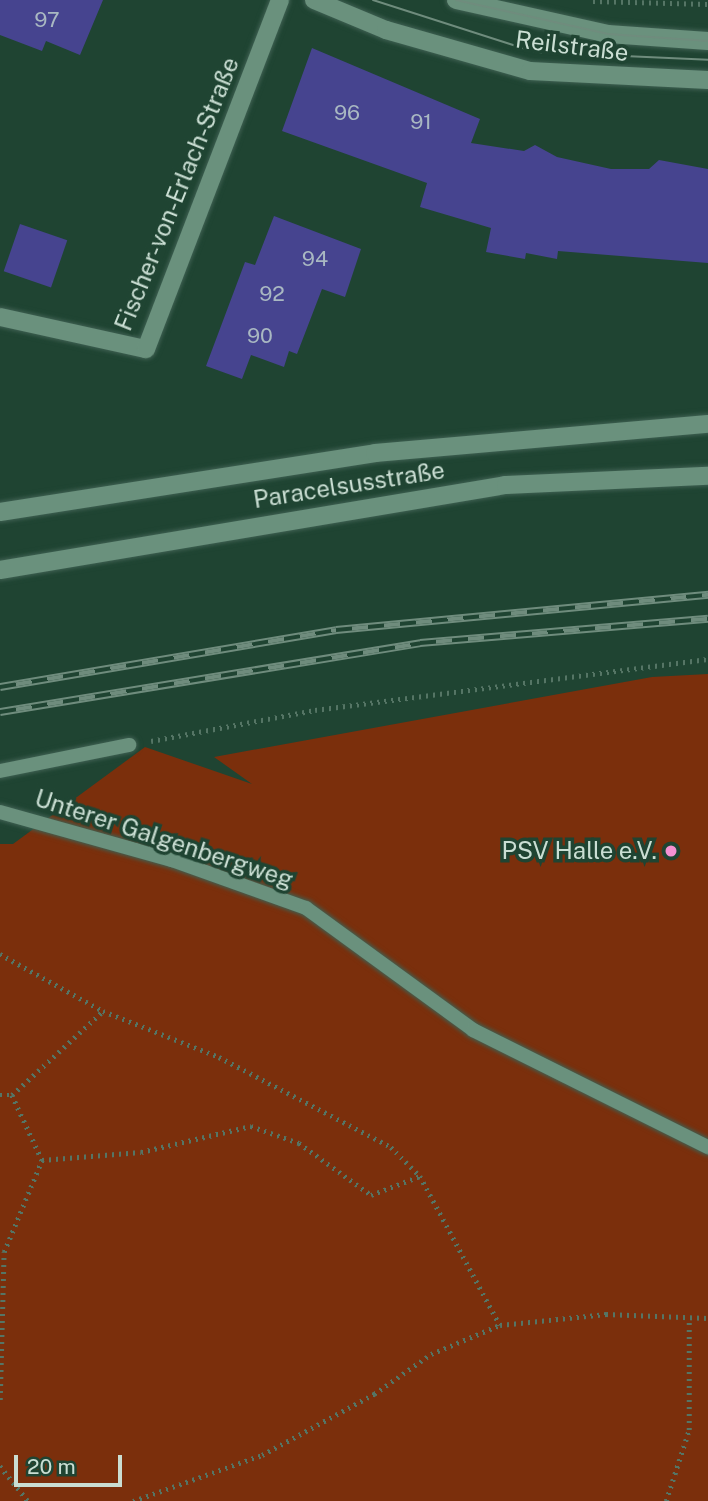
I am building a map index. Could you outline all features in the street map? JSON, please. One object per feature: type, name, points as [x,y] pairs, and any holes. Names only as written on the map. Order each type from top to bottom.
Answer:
[{"type":"main road","name":"Fischer-von-Erlach-Straße","points":[[0,317],[145,349],[280,0]]},
{"type":"main road","name":"Reilstraße","points":[[314,0],[386,30],[530,71],[708,80]]},
{"type":"main road","name":"Reilstraße","points":[[456,0],[608,34],[708,41]]},
{"type":"main road","name":"Paracelsusstraße","points":[[0,512],[374,453],[708,424]]},
{"type":"main road","name":"Paracelsusstraße","points":[[0,570],[83,551],[506,485],[708,476]]},
{"type":"lane","name":"Unterer Galgenbergweg","points":[[0,771],[130,745]]},
{"type":"lane","name":"Unterer Galgenbergweg","points":[[0,812],[172,860],[306,908],[473,1030],[708,1147]]},
{"type":"path","points":[[590,0],[708,4]]},
{"type":"path","points":[[130,745],[315,710],[708,659]]},
{"type":"path","points":[[0,954],[103,1012],[232,1064],[391,1147],[420,1176],[500,1325]]},
{"type":"path","points":[[0,1095],[12,1095],[103,1012]]},
{"type":"path","points":[[0,1400],[2,1250],[41,1160],[12,1095]]},
{"type":"path","points":[[41,1160],[141,1152],[251,1126],[299,1143],[371,1195],[420,1176]]},
{"type":"path","points":[[133,1501],[262,1455],[373,1394],[431,1354],[500,1325],[606,1314],[689,1322],[708,1318]]},
{"type":"path","points":[[666,1501],[689,1430],[689,1322]]},
{"type":"path","points":[[0,1466],[28,1501]]},
{"type":"shaded area","points":[[708,674],[708,1501],[0,1501],[0,844],[13,844],[145,747],[252,784],[214,757],[652,677]]},
{"type":"building","points":[[0,0],[103,0],[80,55],[46,41],[42,51],[0,35]]},
{"type":"building","points":[[312,48],[480,119],[471,143],[524,151],[535,145],[557,157],[611,169],[649,169],[659,160],[708,169],[708,263],[558,251],[557,259],[526,253],[525,259],[486,252],[491,228],[420,207],[427,183],[282,131]]},
{"type":"building","points":[[274,216],[361,249],[345,297],[322,289],[297,354],[289,351],[284,367],[251,355],[242,379],[206,366],[245,262],[255,265]]},
{"type":"building","points":[[20,224],[67,240],[51,288],[4,271]]},
{"type":"tram line","points":[[373,0],[535,52],[708,60]]},
{"type":"tram line","points":[[456,0],[608,34],[708,41]]},
{"type":"railway","points":[[0,687],[336,630],[708,595]]},
{"type":"railway","points":[[0,712],[420,643],[708,619]]},
{"type":"place","name":"PSV Halle e.V.","points":[[671,851]]}]
